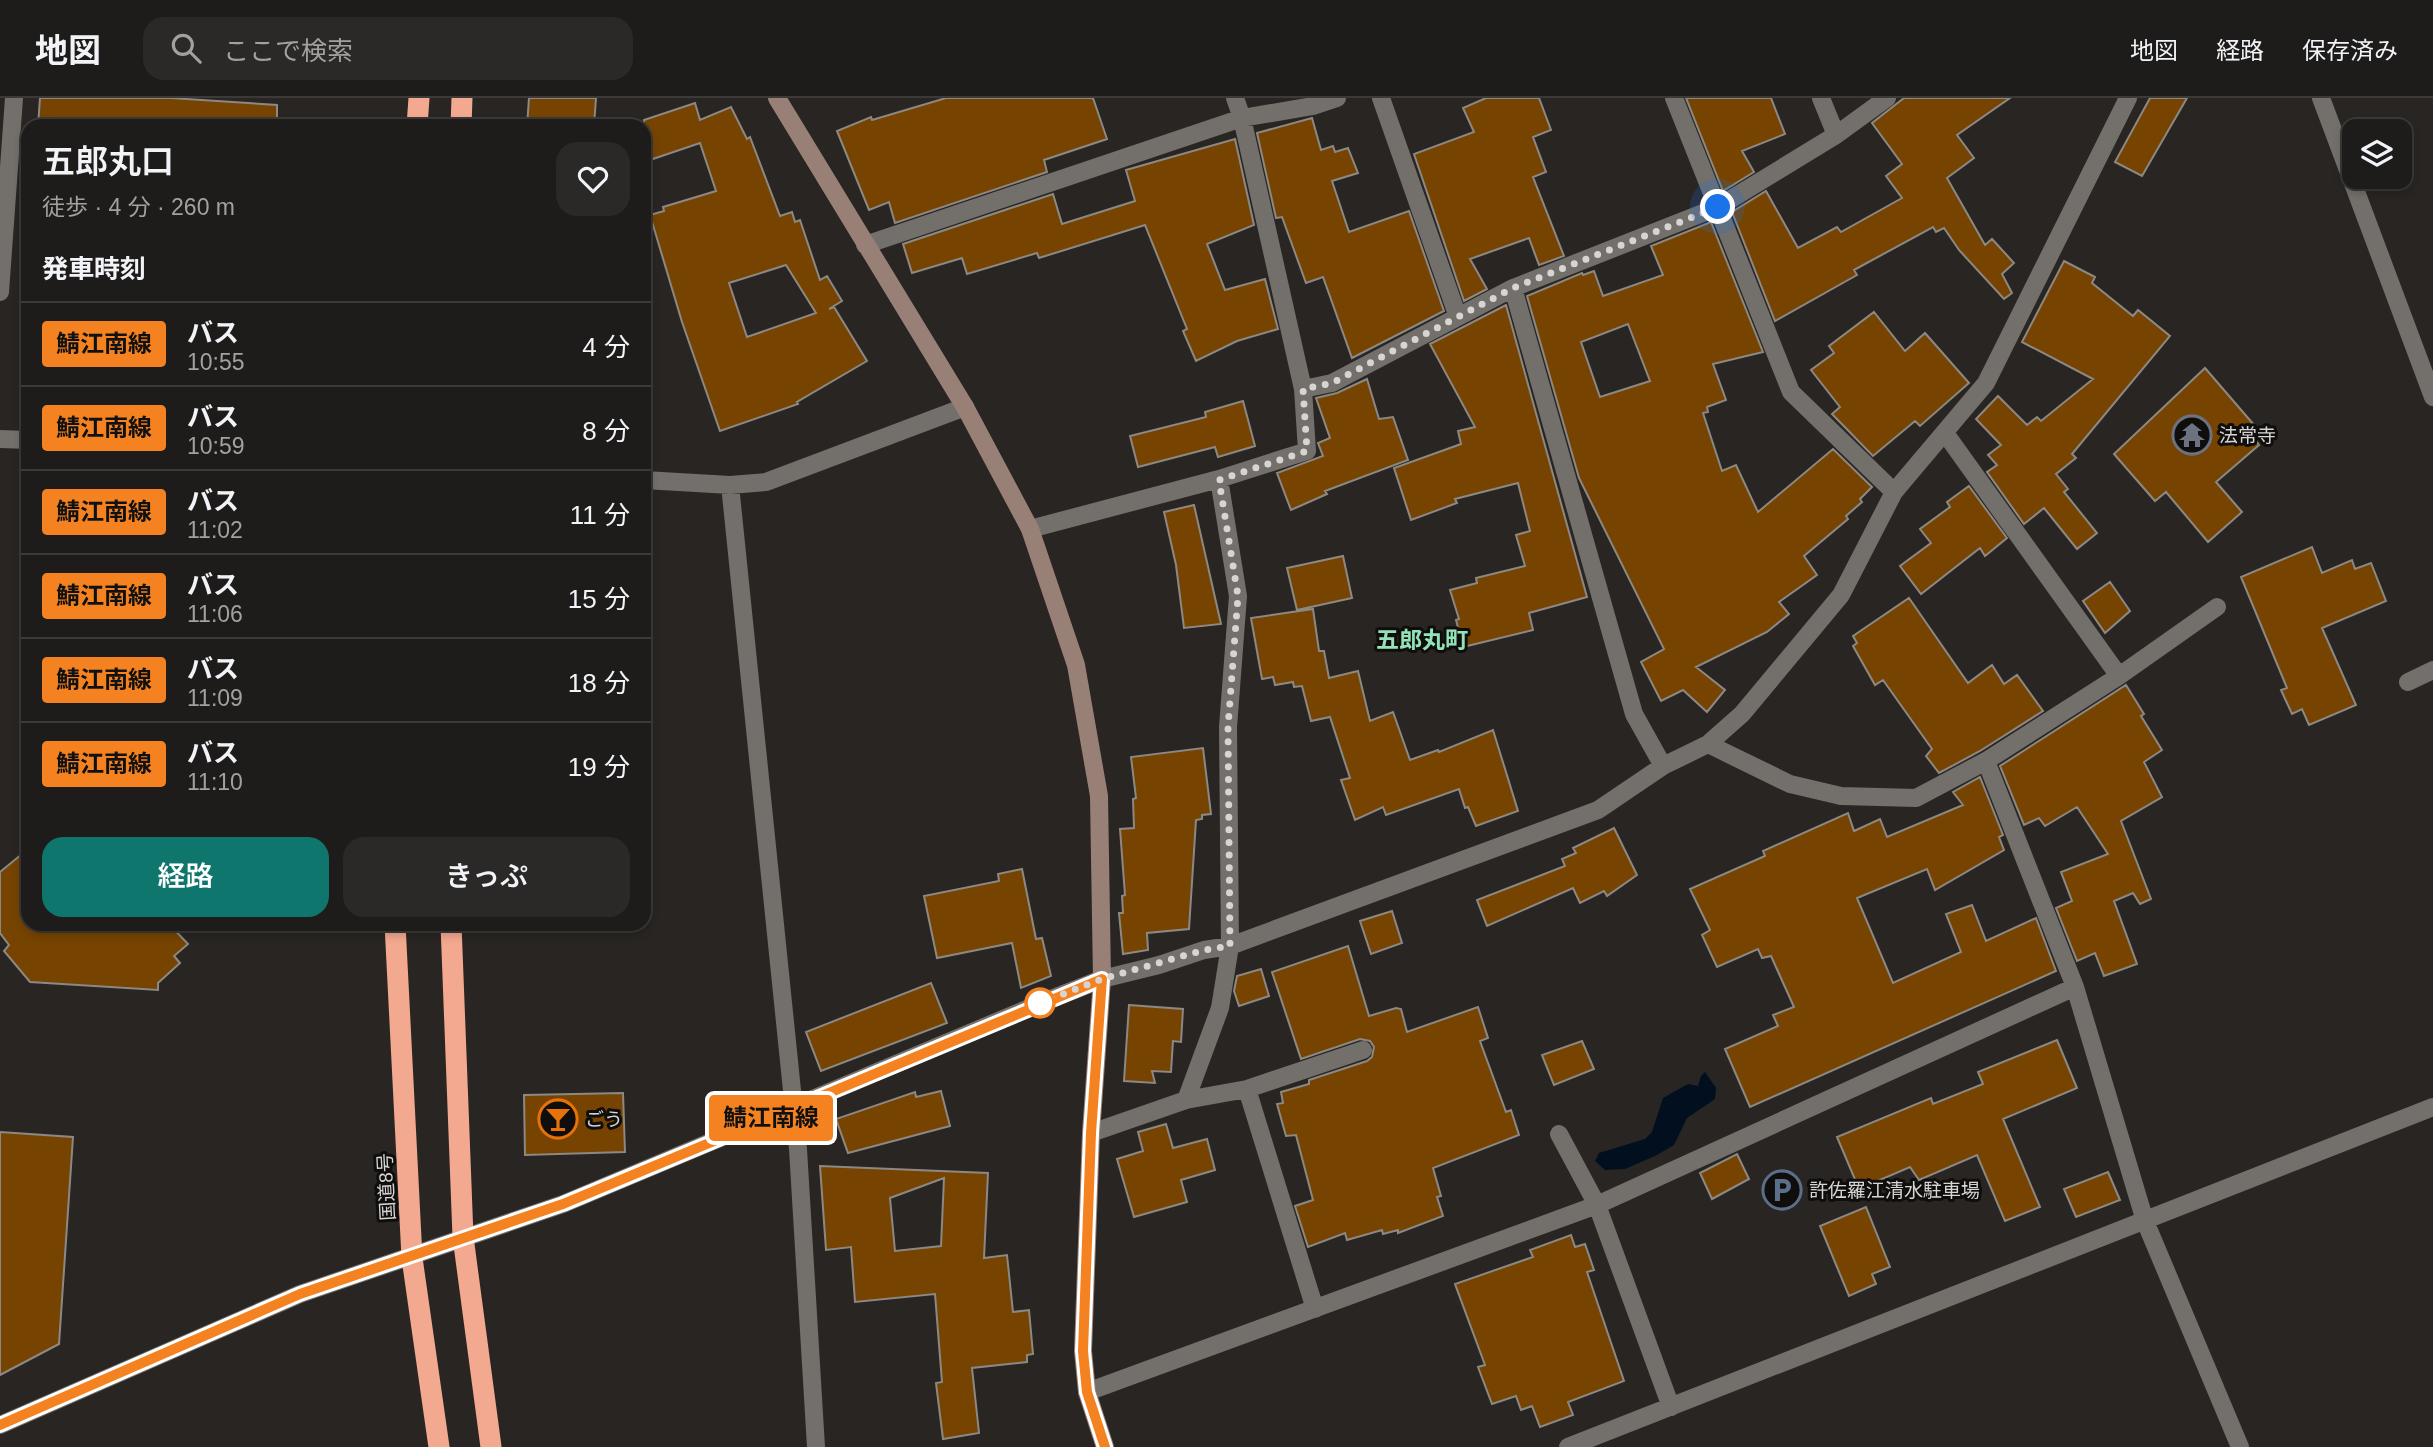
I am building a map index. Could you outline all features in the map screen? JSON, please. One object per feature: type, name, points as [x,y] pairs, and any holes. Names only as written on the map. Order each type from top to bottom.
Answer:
[{"type":"highway","points":[[418,119],[419,98]]},
{"type":"highway","points":[[461,119],[462,98]]},
{"type":"highway","name":"国道8号","points":[[395,931],[412,1258],[439,1447]]},
{"type":"highway","points":[[451,931],[463,1237],[491,1447]]},
{"type":"street","points":[[0,292],[14,98]]},
{"type":"street","points":[[777,98],[965,407],[1030,529],[1076,665],[1098,796],[1102,979],[1091,1133],[1083,1351],[1087,1392],[1105,1447]]},
{"type":"street","points":[[1030,529],[1219,480],[1307,451],[1303,389],[1236,98]]},
{"type":"street","points":[[865,245],[1242,118],[1313,106],[1337,98]]},
{"type":"street","points":[[1381,98],[1458,317]]},
{"type":"street","points":[[1674,98],[1791,393],[1894,492]]},
{"type":"street","points":[[1821,98],[1836,135]]},
{"type":"street","points":[[1303,389],[1332,383],[1513,288],[1718,207],[1836,135],[1886,98]]},
{"type":"street","points":[[0,1426],[300,1294],[412,1258],[463,1237],[563,1204],[1102,979],[1204,950],[1230,946],[1598,810],[1663,766],[1708,744],[1742,714],[1841,596],[1894,492],[1986,383],[2128,98]]},
{"type":"street","points":[[2321,98],[2433,397]]},
{"type":"street","points":[[1513,288],[1634,714],[1663,766]]},
{"type":"street","points":[[651,480],[730,485],[766,482],[965,407]]},
{"type":"street","points":[[1945,433],[2119,676]]},
{"type":"street","points":[[0,439],[21,440]]},
{"type":"street","points":[[1186,1100],[1220,1008],[1230,946],[1228,727],[1238,596],[1219,480]]},
{"type":"street","points":[[730,485],[798,1149],[816,1447]]},
{"type":"street","points":[[1708,744],[1790,784],[1841,796],[1916,798],[1986,761],[2119,676],[2217,607]]},
{"type":"street","points":[[2408,682],[2433,670]]},
{"type":"street","points":[[1986,761],[2075,986],[2145,1221],[2240,1447]]},
{"type":"street","points":[[1087,1392],[1597,1205],[2075,986]]},
{"type":"street","points":[[1091,1133],[1186,1100],[1247,1089],[1363,1050]]},
{"type":"street","points":[[1247,1089],[1315,1309]]},
{"type":"street","points":[[1568,1447],[2433,1107]]},
{"type":"street","points":[[1559,1134],[1597,1205],[1671,1407]]},
{"type":"water","points":[[1705,1072],[1716,1088],[1715,1099],[1687,1118],[1674,1145],[1625,1169],[1605,1170],[1595,1161],[1599,1153],[1645,1139],[1652,1132],[1663,1098],[1688,1084],[1698,1086]]},
{"type":"building","points":[[40,98],[171,98],[277,105],[277,119],[38,119]]},
{"type":"building","points":[[529,98],[596,98],[594,119],[528,119]]},
{"type":"building","points":[[946,98],[1093,98],[1107,139],[1044,160],[1047,172],[895,223],[889,202],[869,210],[837,131],[871,117],[872,120]]},
{"type":"building","points":[[1486,98],[1539,98],[1551,130],[1533,137],[1546,172],[1533,177],[1564,256],[1539,265],[1529,238],[1470,259],[1487,289],[1464,301],[1414,154],[1474,132],[1463,108]]},
{"type":"building","points":[[1686,98],[1771,98],[1785,134],[1742,151],[1754,172],[1723,191]]},
{"type":"building","points":[[1904,98],[2010,98],[1957,135],[1974,158],[1947,178],[1985,245],[1992,239],[2014,263],[2002,274],[2012,293],[2004,299],[1959,250],[1944,228],[1936,232],[1933,227],[1854,270],[1857,275],[1775,321],[1732,212],[1766,191],[1798,248],[1837,227],[1841,232],[1902,198],[1886,176],[1902,164],[1872,123]]},
{"type":"building","points":[[2150,98],[2187,98],[2142,176],[2115,162]]},
{"type":"building","points":[[695,103],[700,120],[731,107],[747,139],[750,137],[780,216],[792,212],[795,222],[800,220],[820,280],[827,276],[842,301],[829,309],[834,307],[867,361],[797,402],[798,404],[720,431],[682,322],[651,218],[651,215],[664,211],[663,207],[716,191],[700,143],[651,160],[651,119],[647,119]],"holes":[[[786,265],[816,313],[747,337],[729,283]]]},
{"type":"building","points":[[1312,118],[1321,150],[1333,146],[1335,152],[1348,148],[1358,173],[1332,181],[1349,232],[1409,211],[1444,311],[1352,358],[1323,277],[1306,283],[1282,217],[1276,218],[1257,133]]},
{"type":"building","points":[[1235,139],[1254,225],[1207,244],[1225,290],[1265,279],[1278,329],[1237,341],[1196,361],[1183,331],[1187,329],[1145,225],[1039,258],[1037,253],[967,274],[962,258],[912,273],[903,244],[1053,194],[1062,224],[1135,201],[1126,170]]},
{"type":"building","points":[[1711,222],[1763,352],[1713,364],[1726,400],[1707,407],[1708,412],[1703,413],[1722,471],[1736,465],[1758,512],[1833,449],[1872,487],[1860,499],[1862,502],[1846,516],[1848,519],[1804,556],[1817,575],[1779,602],[1789,614],[1767,632],[1696,667],[1725,690],[1707,712],[1683,690],[1661,701],[1641,662],[1664,649],[1579,478],[1527,296],[1582,273],[1583,275],[1594,271],[1603,296],[1663,275],[1651,246]],"holes":[[[1628,324],[1650,381],[1600,397],[1581,342]]]},
{"type":"building","points":[[2064,261],[2095,277],[2092,283],[2133,316],[2138,310],[2170,336],[2072,454],[2076,458],[2056,474],[2068,489],[2064,492],[2097,533],[2077,549],[2044,508],[2024,524],[1987,472],[1997,465],[1988,455],[2001,445],[1976,419],[1998,396],[2027,425],[2037,417],[2041,421],[2093,379],[2022,342]]},
{"type":"building","points":[[1506,305],[1587,597],[1529,613],[1533,630],[1463,647],[1456,620],[1459,619],[1450,590],[1477,583],[1476,578],[1525,566],[1516,535],[1530,531],[1518,483],[1455,499],[1457,503],[1411,520],[1394,468],[1461,444],[1458,431],[1475,427],[1430,344]]},
{"type":"building","points":[[1874,312],[1905,351],[1925,333],[1969,383],[1920,426],[1915,421],[1873,456],[1832,414],[1840,407],[1811,370],[1834,353],[1829,346]]},
{"type":"building","points":[[2205,368],[2261,433],[2255,439],[2259,445],[2216,482],[2242,512],[2208,542],[2166,492],[2155,501],[2114,454]]},
{"type":"building","points":[[1367,379],[1379,419],[1393,417],[1408,460],[1325,491],[1327,494],[1291,510],[1277,473],[1323,456],[1318,443],[1330,438],[1316,398],[1337,393]]},
{"type":"building","points":[[1243,401],[1255,446],[1218,457],[1215,447],[1138,467],[1130,436],[1206,417],[1205,412]]},
{"type":"building","points":[[1969,486],[2007,538],[1985,556],[1980,548],[1921,594],[1900,566],[1931,543],[1920,529],[1950,507],[1947,502]]},
{"type":"building","points":[[1194,505],[1221,624],[1184,628],[1176,565],[1164,512]]},
{"type":"building","points":[[2312,547],[2322,573],[2352,560],[2355,569],[2371,563],[2386,601],[2322,628],[2356,705],[2309,725],[2302,709],[2292,714],[2281,690],[2287,688],[2241,577]]},
{"type":"building","points":[[1343,556],[1352,598],[1297,610],[1287,568]]},
{"type":"building","points":[[2110,582],[2130,611],[2105,633],[2083,601]]},
{"type":"building","points":[[1909,598],[1968,683],[1992,665],[2004,684],[2017,675],[2043,711],[1939,773],[1926,756],[1932,749],[1883,680],[1875,685],[1853,646],[1857,643],[1853,636]]},
{"type":"building","points":[[1313,609],[1319,651],[1324,651],[1329,678],[1358,671],[1370,721],[1393,712],[1410,760],[1438,750],[1439,752],[1493,730],[1518,811],[1476,826],[1468,807],[1465,808],[1459,789],[1386,815],[1383,807],[1355,820],[1341,780],[1350,778],[1330,717],[1311,721],[1302,686],[1294,687],[1293,682],[1275,685],[1273,677],[1262,679],[1251,618]]},
{"type":"building","points":[[2126,685],[2162,750],[2144,762],[2162,797],[2121,821],[2151,899],[2140,904],[2133,893],[2114,901],[2137,964],[2104,976],[2095,953],[2077,961],[2056,908],[2072,901],[2061,872],[2108,854],[2077,807],[2045,826],[2039,818],[2024,825],[2000,766]]},
{"type":"building","points":[[1203,748],[1211,814],[1202,815],[1202,819],[1196,820],[1189,929],[1147,933],[1148,950],[1123,954],[1119,913],[1123,913],[1122,896],[1125,895],[1120,829],[1134,828],[1133,799],[1136,798],[1131,757]]},
{"type":"building","points":[[1980,777],[2003,835],[1999,837],[2004,850],[1935,890],[1927,869],[1857,898],[1893,983],[1961,952],[1946,914],[1972,905],[1986,941],[2036,918],[2056,971],[1750,1107],[1725,1049],[1778,1026],[1773,1015],[1794,1007],[1771,956],[1762,958],[1758,949],[1717,967],[1702,935],[1710,930],[1690,889],[1765,856],[1763,851],[1848,813],[1854,831],[1880,819],[1887,837],[1963,805],[1953,792]]},
{"type":"building","points":[[1614,828],[1637,875],[1607,896],[1604,891],[1580,903],[1573,888],[1487,926],[1477,900],[1565,866],[1562,859],[1576,853],[1573,848]]},
{"type":"building","points":[[21,855],[21,931],[176,931],[188,944],[174,956],[180,963],[158,983],[158,990],[30,982],[4,951],[9,945],[0,933],[0,872]]},
{"type":"building","points":[[1022,869],[1036,939],[1042,938],[1051,976],[1021,988],[1012,943],[937,958],[924,896],[999,881],[998,874]]},
{"type":"building","points":[[1392,911],[1402,943],[1371,954],[1360,921]]},
{"type":"building","points":[[1348,946],[1369,1016],[1401,1009],[1407,1032],[1478,1007],[1488,1038],[1480,1041],[1506,1112],[1511,1110],[1519,1135],[1433,1168],[1441,1196],[1437,1197],[1443,1216],[1398,1233],[1398,1230],[1383,1234],[1382,1230],[1347,1240],[1345,1233],[1308,1247],[1295,1206],[1313,1200],[1296,1135],[1286,1136],[1277,1104],[1283,1103],[1281,1092],[1367,1061],[1372,1057],[1374,1047],[1370,1041],[1360,1039],[1301,1059],[1272,972]]},
{"type":"building","points":[[1261,969],[1269,996],[1239,1006],[1234,991],[1237,976]]},
{"type":"building","points":[[931,983],[947,1023],[821,1071],[806,1032]]},
{"type":"building","points":[[1129,1005],[1183,1009],[1181,1042],[1173,1041],[1171,1072],[1152,1071],[1155,1083],[1124,1081]]},
{"type":"building","points":[[2057,1040],[2077,1088],[2003,1119],[2040,1207],[2005,1221],[1977,1155],[1919,1180],[1910,1167],[1859,1189],[1837,1137],[1931,1098],[1933,1104],[1983,1084],[1978,1072]]},
{"type":"building","points":[[1582,1041],[1594,1069],[1554,1085],[1542,1055]]},
{"type":"building","points":[[941,1091],[950,1126],[848,1153],[836,1119],[915,1092],[916,1097]]},
{"type":"building","points":[[623,1093],[625,1152],[525,1155],[524,1095]]},
{"type":"building","points":[[1166,1124],[1173,1148],[1207,1139],[1215,1170],[1181,1180],[1187,1202],[1134,1217],[1117,1159],[1143,1151],[1138,1132]]},
{"type":"building","points":[[0,1132],[73,1137],[59,1344],[0,1375]]},
{"type":"building","points":[[1737,1154],[1749,1179],[1712,1199],[1700,1173]]},
{"type":"building","points":[[820,1166],[988,1173],[984,1258],[1007,1255],[1013,1312],[1029,1310],[1033,1354],[1027,1355],[1027,1362],[972,1368],[979,1433],[943,1439],[936,1383],[942,1382],[935,1294],[855,1302],[851,1247],[826,1250]],"holes":[[[944,1178],[941,1246],[895,1251],[890,1198]]]},
{"type":"building","points":[[2108,1172],[2120,1200],[2076,1217],[2064,1189]]},
{"type":"building","points":[[1866,1207],[1890,1267],[1872,1274],[1876,1284],[1849,1296],[1820,1226]]},
{"type":"building","points":[[1571,1235],[1575,1247],[1585,1244],[1594,1270],[1587,1272],[1624,1381],[1568,1402],[1573,1415],[1540,1427],[1532,1406],[1521,1410],[1516,1396],[1492,1404],[1478,1367],[1485,1365],[1455,1284],[1533,1257],[1530,1250]]},
{"type":"bus line","name":"鯖江南線","points":[[0,1425],[300,1294],[412,1258],[463,1237],[563,1204],[1102,979],[1091,1133],[1083,1351],[1087,1392],[1105,1447]]},
{"type":"place","name":"法常寺","points":[[2192,435]]},
{"type":"place","name":"ごう","points":[[558,1119]]},
{"type":"place","name":"許佐羅江清水駐車場","points":[[1782,1190]]},
{"type":"district","name":"五郎丸町","points":[[1422,640]]},
{"type":"route","points":[[1040,1003],[1102,979],[1159,965],[1204,950],[1230,946],[1228,727],[1238,596],[1219,480],[1307,451],[1303,389],[1332,383],[1513,288],[1718,207]]}]
